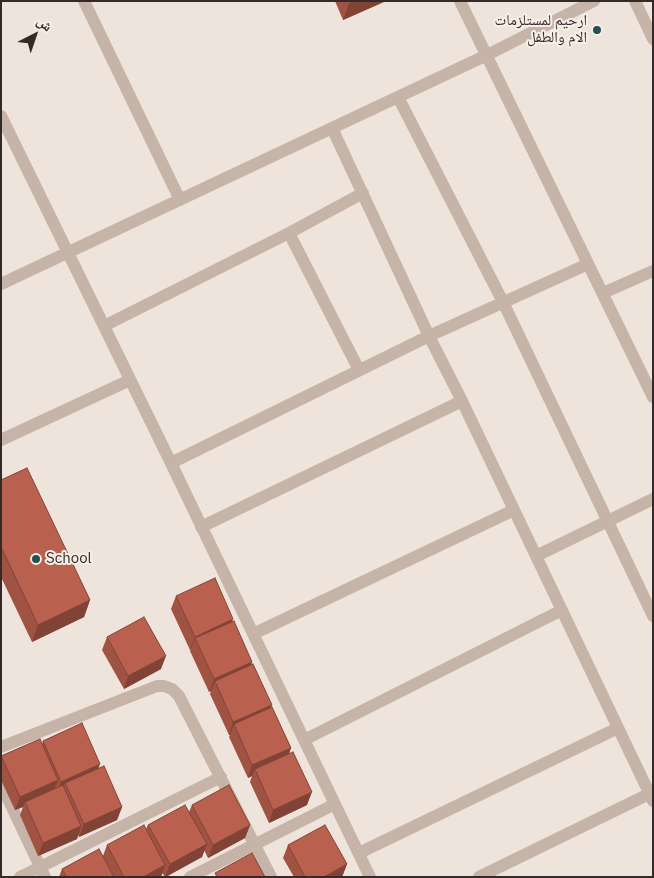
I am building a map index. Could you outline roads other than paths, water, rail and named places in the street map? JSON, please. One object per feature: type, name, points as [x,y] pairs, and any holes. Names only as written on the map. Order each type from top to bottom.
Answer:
[{"type":"street","points":[[84,1],[180,200]]},
{"type":"street","points":[[460,1],[653,397]]},
{"type":"street","points":[[1,284],[487,55],[594,1]]},
{"type":"street","points":[[634,1],[653,39]]},
{"type":"street","points":[[398,97],[503,302],[653,616]]},
{"type":"street","points":[[1,116],[171,463],[370,877]]},
{"type":"street","points":[[332,128],[429,336],[652,795],[479,877]]},
{"type":"street","points":[[104,326],[289,233],[363,193]]},
{"type":"street","points":[[289,233],[359,370]]},
{"type":"street","points":[[171,463],[429,336],[588,264]]},
{"type":"street","points":[[603,293],[653,271]]},
{"type":"street","points":[[1,440],[130,380]]},
{"type":"street","points":[[201,527],[462,401]]},
{"type":"street","points":[[536,556],[653,499]]},
{"type":"street","points":[[253,634],[514,510]]},
{"type":"street","points":[[304,740],[562,610]]},
{"type":"street","points":[[1,747],[157,686],[172,689],[179,696],[271,877]]},
{"type":"street","points":[[359,853],[618,728]]},
{"type":"street","points":[[20,877],[42,872],[220,777]]},
{"type":"street","points":[[1,784],[42,872]]},
{"type":"street","points":[[193,876],[335,804]]},
{"type":"place","name":"ارحيم لمستلزمات الام والطفل","points":[[597,30]]},
{"type":"place","name":"School","points":[[36,559]]}]
